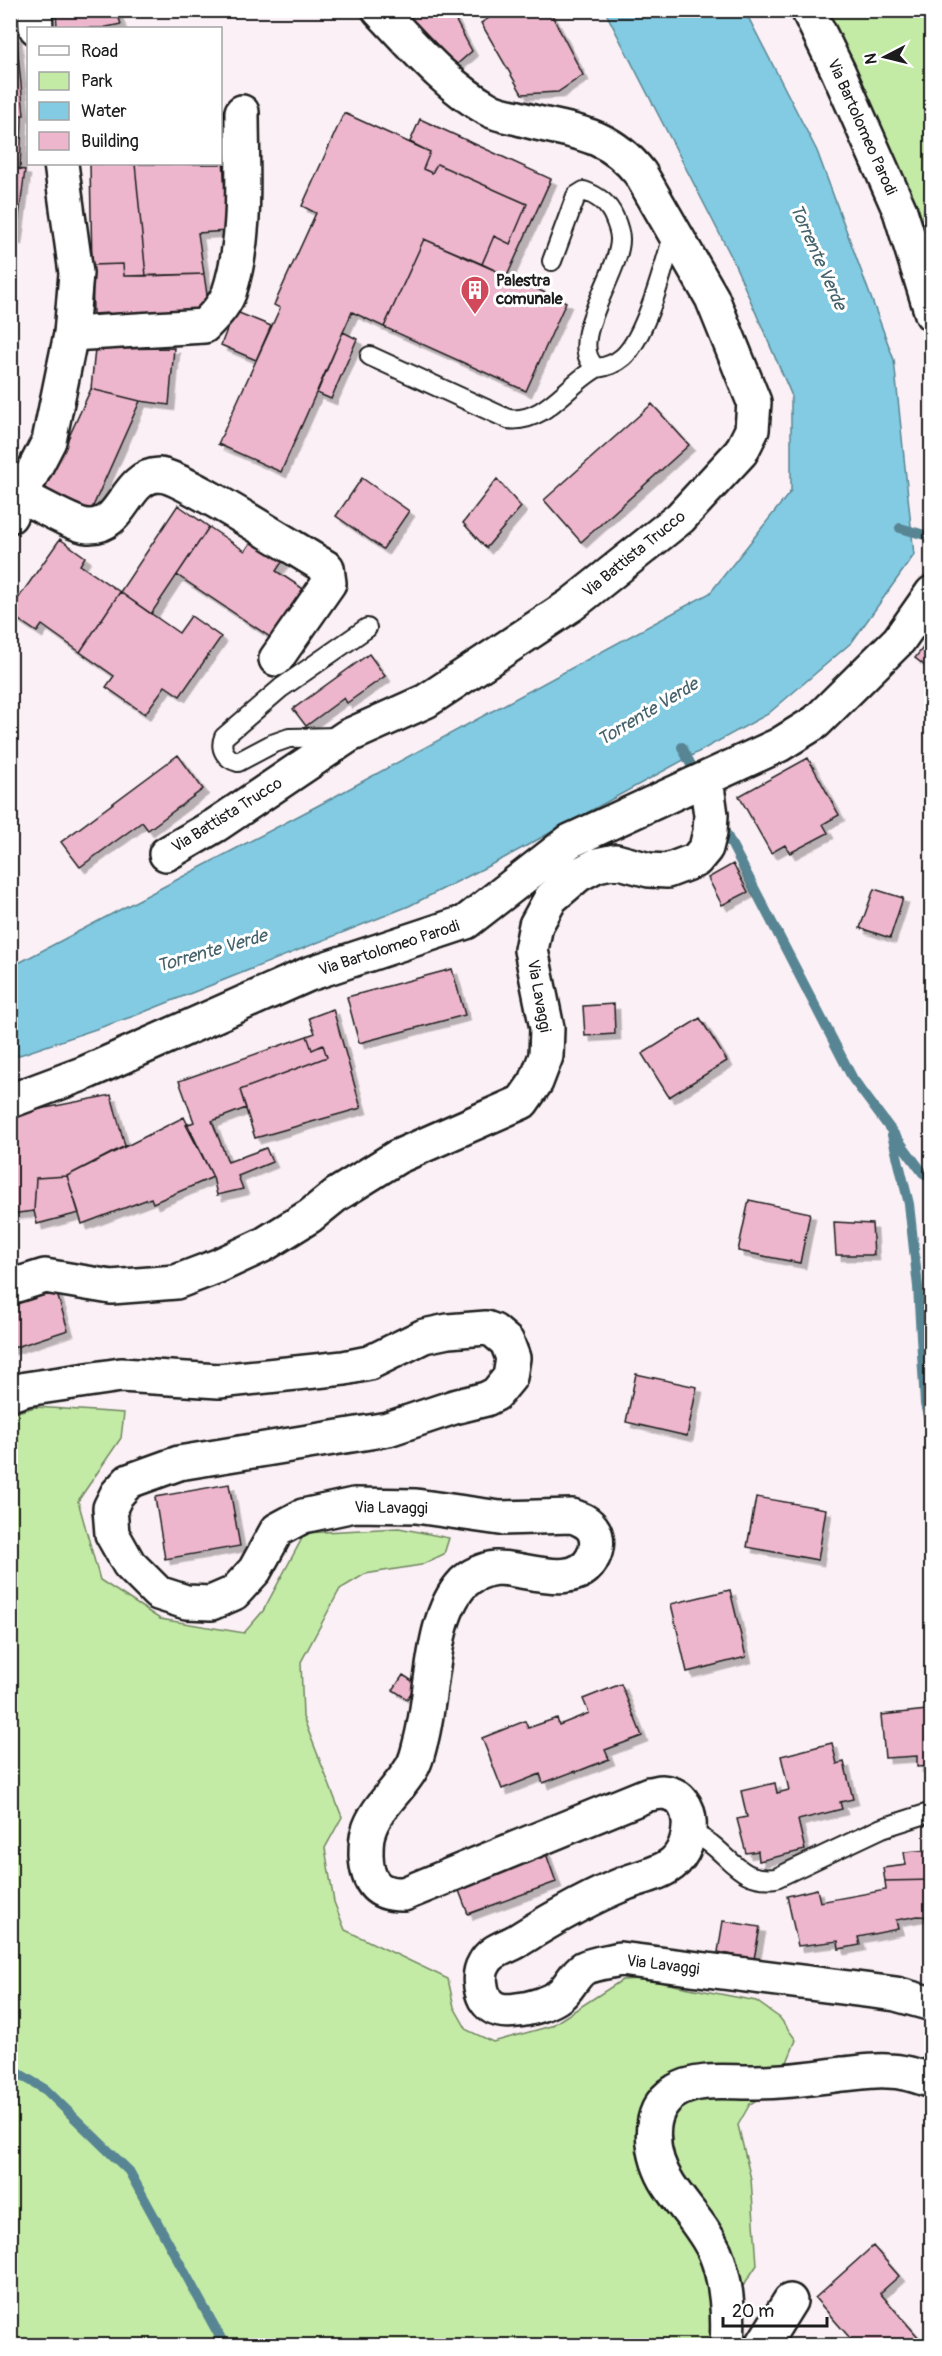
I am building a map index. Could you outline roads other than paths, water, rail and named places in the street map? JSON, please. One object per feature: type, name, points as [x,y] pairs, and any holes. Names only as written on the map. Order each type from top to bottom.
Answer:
[{"type":"street","points":[[35,10],[36,27]]},
{"type":"street","name":"Via Battista Trucco","points":[[166,854],[216,825],[348,736],[426,701],[571,606],[680,518],[741,452],[752,430],[754,402],[712,298],[640,173],[628,158],[615,147],[584,132],[544,126],[489,110],[438,71],[379,10]]},
{"type":"street","name":"Via Bartolomeo Parodi","points":[[808,10],[838,71],[900,211],[932,314]]},
{"type":"street","points":[[71,334],[204,326],[222,307],[229,294],[242,236],[242,112]]},
{"type":"street","points":[[61,165],[76,273],[71,334],[49,441],[16,506],[86,526],[99,525],[115,514],[142,479],[161,475],[214,501],[327,568],[329,583],[276,660]]},
{"type":"street","name":"Via Bartolomeo Parodi","points":[[10,1101],[85,1073],[309,974],[466,922],[570,841],[779,745],[816,722],[899,640],[932,593]]},
{"type":"street","name":"Via Lavaggi","points":[[10,1287],[45,1276],[111,1287],[176,1282],[263,1245],[397,1157],[522,1102],[537,1082],[546,1056],[547,1028],[531,950],[536,925],[551,898],[578,875],[597,865],[616,861],[649,870],[666,871],[696,860],[706,848],[710,832],[711,815],[706,779]]},
{"type":"street","name":"Via Lavaggi","points":[[10,1394],[26,1389],[121,1375],[219,1381],[344,1368],[369,1363],[424,1336],[448,1331],[486,1328],[494,1331],[512,1349],[512,1368],[510,1377],[504,1385],[486,1400],[454,1407],[388,1429],[179,1463],[129,1480],[117,1494],[110,1508],[112,1534],[129,1564],[158,1593],[186,1602],[211,1603],[234,1593],[255,1570],[277,1530],[303,1516],[354,1506],[416,1506],[500,1518],[572,1516],[581,1519],[595,1533],[597,1542],[592,1560],[586,1567],[565,1576],[553,1577],[496,1568],[478,1572],[464,1581],[454,1595],[444,1613],[433,1669],[427,1718],[413,1767],[379,1810],[368,1833],[366,1867],[370,1881],[385,1892],[404,1894],[638,1798],[662,1792],[677,1797],[688,1813],[690,1832],[684,1850],[673,1863],[656,1873],[626,1883],[555,1917],[492,1954],[484,1963],[481,1989],[486,2001],[494,2008],[504,2011],[532,2007],[560,1995],[582,1969],[620,1959],[896,1994],[932,2004]]},
{"type":"street","points":[[727,2346],[727,2303],[715,2252],[702,2227],[668,2184],[657,2161],[653,2140],[654,2122],[663,2103],[675,2091],[707,2083],[792,2081],[885,2070],[904,2072],[932,2080]]},
{"type":"street","points":[[762,2346],[777,2318],[790,2301]]},
{"type":"lane","points":[[552,261],[576,196],[584,191],[596,195],[606,203],[619,229],[620,241],[611,273],[587,335],[587,356],[597,368]]},
{"type":"lane","points":[[370,356],[508,419],[518,420],[562,397],[579,380],[597,368],[614,363],[630,349],[654,298],[674,232]]},
{"type":"lane","points":[[348,736],[289,738],[272,744],[238,762],[231,760],[221,744],[224,737],[281,688],[367,628]]},
{"type":"lane","points":[[690,1832],[710,1843],[749,1876],[762,1880],[776,1878],[882,1828],[916,1815],[932,1812]]},
{"type":"water","name":"Torrente Verde","points":[[605,11],[745,11],[817,151],[894,360],[914,555],[852,642],[768,714],[504,858],[409,906],[134,1016],[11,1058],[11,967],[319,805],[710,593],[791,491],[791,394],[732,258]]},
{"type":"waterway","points":[[900,528],[932,537]]},
{"type":"waterway","points":[[682,747],[698,779]]},
{"type":"waterway","points":[[720,822],[853,1079],[923,1173],[932,1178]]},
{"type":"waterway","points":[[892,1135],[909,1204],[918,1287],[925,1404],[932,1434]]},
{"type":"waterway","points":[[10,2068],[46,2090],[129,2171],[225,2346]]},
{"type":"place","name":"Palestra comunale","points":[[475,316]]}]
